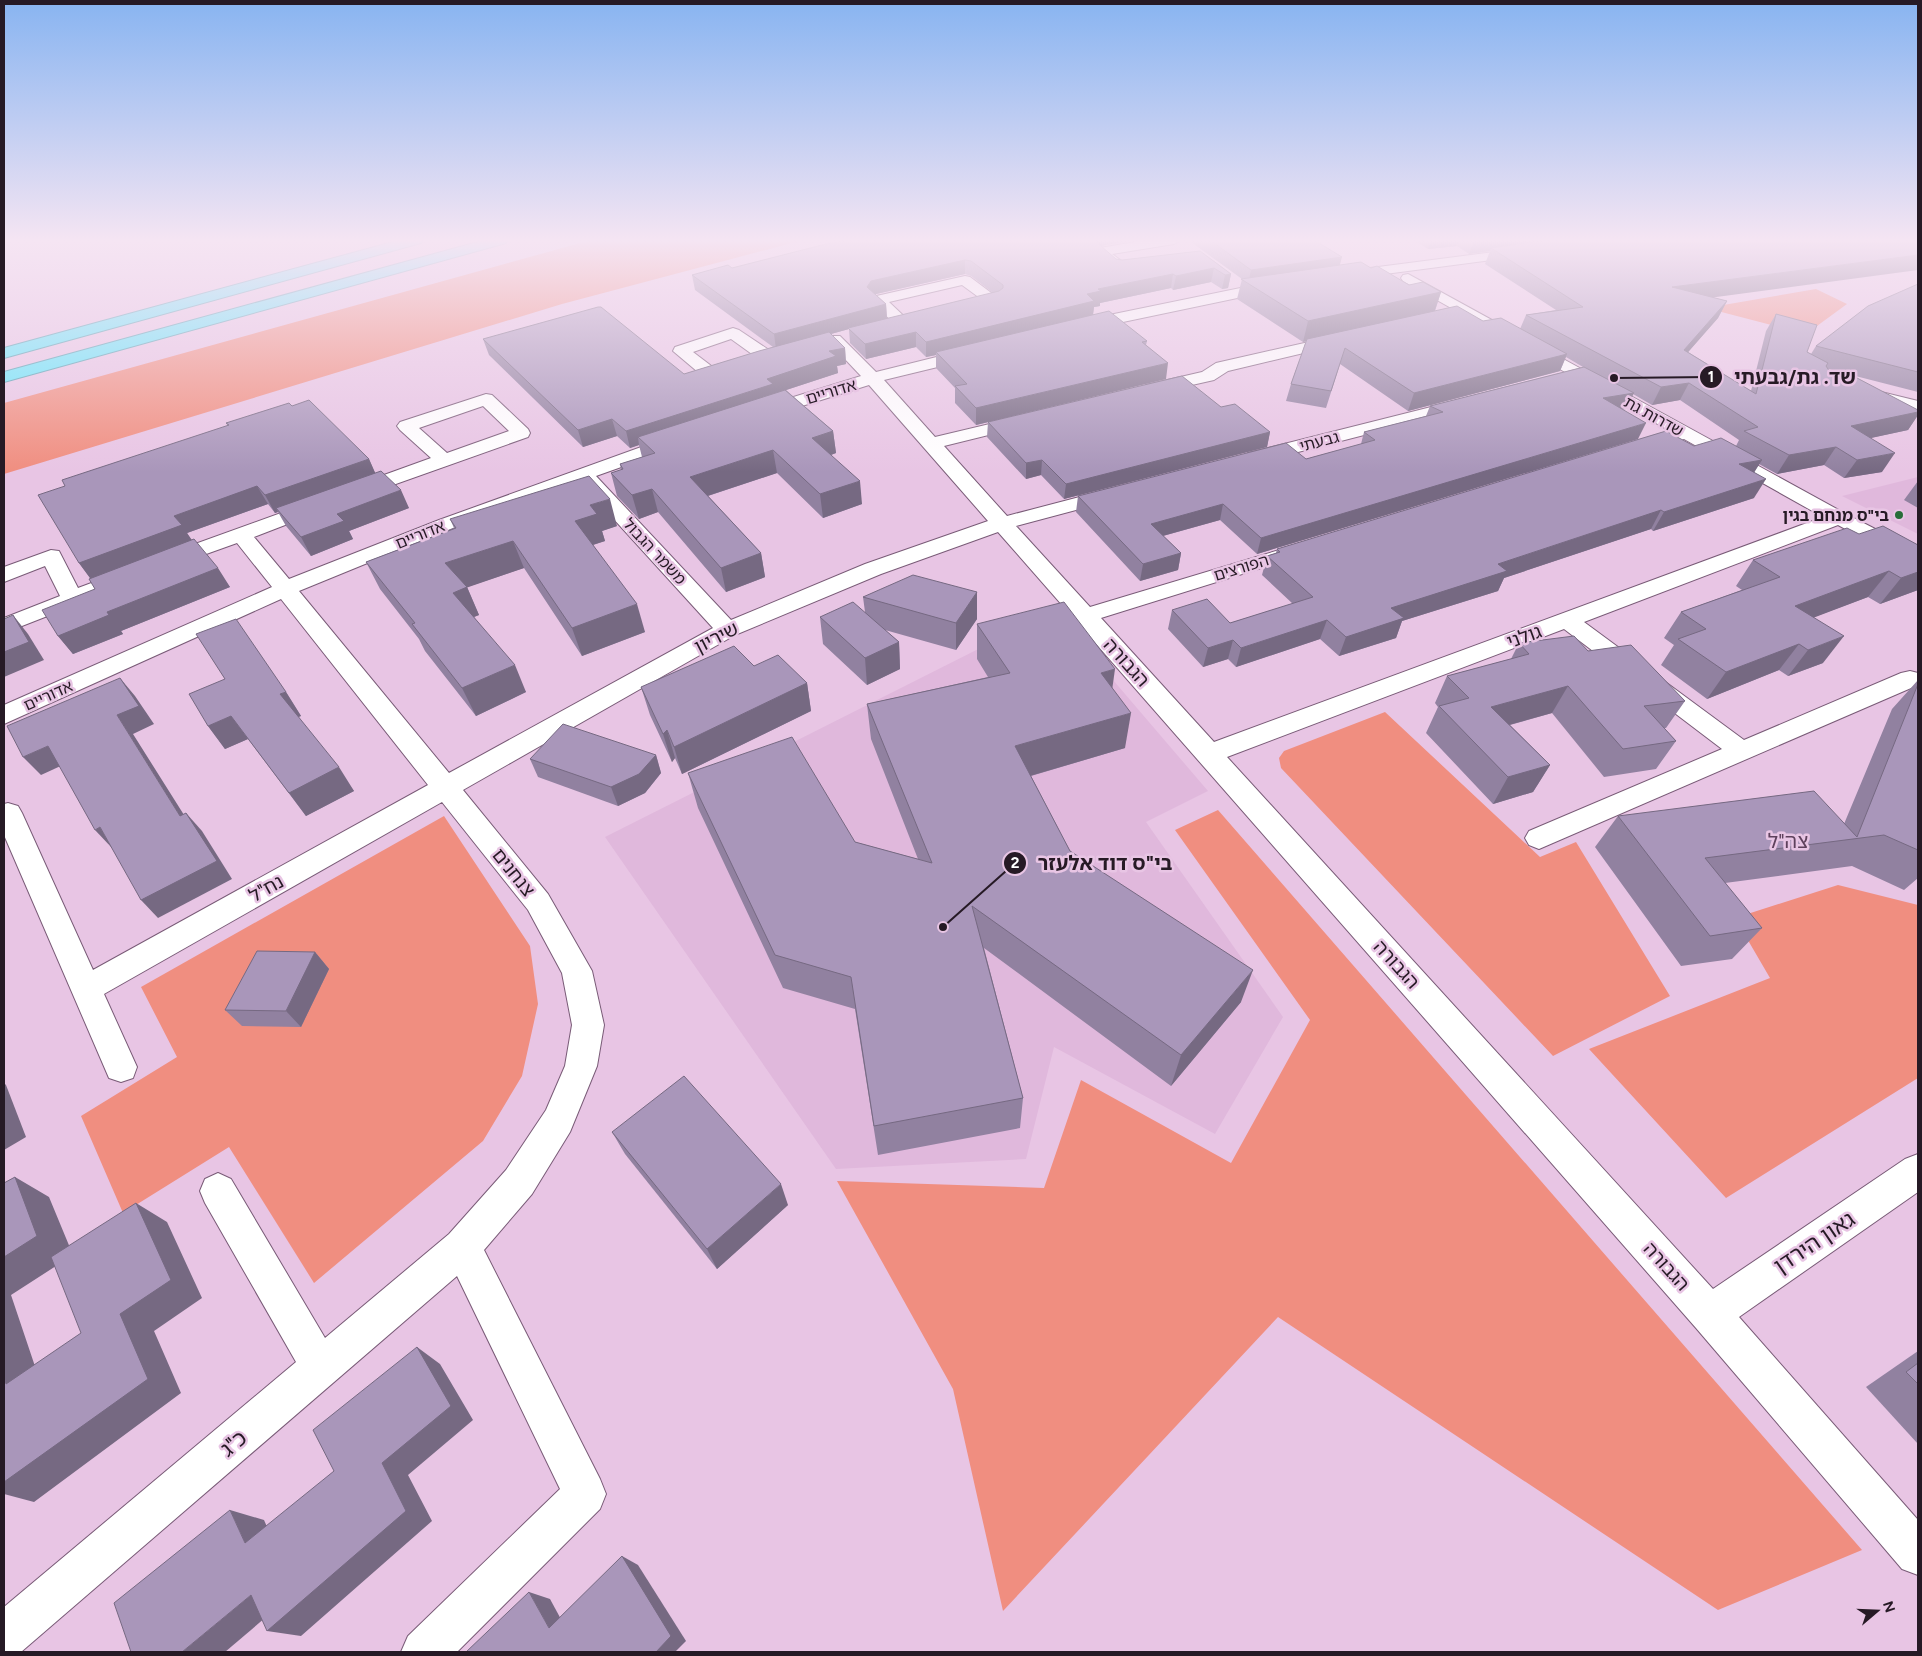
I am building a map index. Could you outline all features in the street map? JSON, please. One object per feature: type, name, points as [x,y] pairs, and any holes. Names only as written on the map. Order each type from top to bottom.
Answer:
[{"type":"highway","points":[[4,353],[134,317]]},
{"type":"highway","points":[[4,377],[221,317]]},
{"type":"street","points":[[897,317],[901,321]]},
{"type":"street","points":[[882,326],[919,317]]},
{"type":"street","points":[[1061,330],[1111,317]]},
{"type":"street","name":"שדרות גת","points":[[1477,317],[1839,518],[1918,559]]},
{"type":"street","points":[[815,344],[853,334]]},
{"type":"street","points":[[1140,392],[1208,376],[1222,367],[1356,337]]},
{"type":"street","name":"הגבורה","points":[[834,339],[872,378],[929,444],[1002,523],[1710,1314],[1918,1553]]},
{"type":"street","name":"אדוריים","points":[[751,416],[872,378],[995,347]]},
{"type":"street","points":[[769,358],[787,352]]},
{"type":"street","points":[[1550,381],[1579,374]]},
{"type":"street","points":[[1854,390],[1918,406]]},
{"type":"street","name":"גבעתי","points":[[1237,462],[1484,398]]},
{"type":"street","points":[[4,626],[72,598],[337,498],[521,433],[486,399],[406,426],[443,460]]},
{"type":"street","points":[[929,444],[1035,418]]},
{"type":"street","points":[[1619,453],[1684,432]]},
{"type":"street","name":"אדוריים","points":[[4,715],[286,589],[446,524],[582,473],[695,435]]},
{"type":"street","name":"משמר הגבול","points":[[582,473],[727,630]]},
{"type":"street","points":[[1002,523],[1134,489]]},
{"type":"street","name":"גולני","points":[[1209,754],[1839,518]]},
{"type":"street","name":"שיריון","points":[[447,788],[727,630],[873,569],[1002,523]]},
{"type":"street","name":"צנחנים","points":[[241,534],[538,902],[578,971],[588,1025],[580,1066],[558,1121],[519,1182],[462,1247]]},
{"type":"street","name":"הפורצים","points":[[1085,616],[1320,544]]},
{"type":"street","points":[[4,575],[51,556],[72,598]]},
{"type":"street","points":[[1567,620],[1742,751]]},
{"type":"street","points":[[1540,838],[1910,679]]},
{"type":"street","name":"נח\"ל","points":[[86,989],[447,788]]},
{"type":"street","points":[[8,812],[121,1067]]},
{"type":"street","name":"גאון הירדן","points":[[1710,1314],[1918,1171]]},
{"type":"street","points":[[218,1192],[321,1368]]},
{"type":"street","points":[[424,1652],[584,1494],[462,1247]]},
{"type":"street","name":"כ\"ג","points":[[4,1637],[462,1247]]},
{"type":"shaded area","points":[[313,317],[518,317],[4,474],[4,403]]},
{"type":"shaded area","points":[[1742,317],[1829,317],[1806,334]]},
{"type":"shaded area","name":"בי\"ס מנחם בגין","points":[[1918,477],[1918,534],[1842,496]]},
{"type":"shaded area","points":[[1054,611],[1208,791],[1146,822],[1283,1017],[1215,1134],[1054,1047],[1026,1159],[836,1169],[605,837]]},
{"type":"shaded area","points":[[1385,712],[1540,857],[1576,842],[1670,996],[1553,1056],[1281,768],[1279,758],[1284,751]]},
{"type":"shaded area","points":[[1218,810],[1862,1550],[1718,1610],[1278,1317],[1003,1611],[953,1389],[837,1181],[1044,1188],[1081,1080],[1231,1163],[1310,1020],[1175,830]]},
{"type":"shaded area","points":[[444,816],[530,946],[538,1004],[522,1076],[483,1141],[314,1283],[229,1147],[123,1213],[81,1116],[177,1057],[141,987]]},
{"type":"shaded area","points":[[1838,885],[1918,905],[1918,1078],[1726,1198],[1589,1049],[1770,978],[1735,918]]},
{"type":"building","points":[[561,317],[614,317],[684,374],[829,332],[845,348],[829,351],[836,356],[767,379],[773,384],[626,431],[612,419],[578,430],[483,339]]},
{"type":"building","points":[[751,317],[836,317],[774,334]]},
{"type":"building","points":[[892,317],[1027,317],[926,342],[916,332],[865,344],[848,328]]},
{"type":"building","points":[[1083,317],[1117,317],[1147,341],[1142,342],[1168,363],[976,408],[955,386],[967,384],[936,352]]},
{"type":"building","points":[[1302,317],[1325,317],[1308,321]]},
{"type":"building","points":[[1406,317],[1477,317],[1483,321],[1501,318],[1567,354],[1414,393],[1345,348],[1331,391],[1291,384],[1307,339]]},
{"type":"building","points":[[1530,317],[1713,317],[1684,350],[1756,394],[1775,317],[1788,317],[1817,325],[1807,352],[1828,363],[1826,366],[1830,372],[1857,378],[1918,410],[1918,412],[1851,426],[1895,453],[1857,460],[1836,447],[1789,455],[1744,431],[1758,427],[1689,383],[1661,387]]},
{"type":"building","points":[[1853,317],[1918,317],[1918,372],[1816,346]]},
{"type":"building","points":[[1584,367],[1634,393],[1603,398],[1646,423],[1261,538],[1223,504],[1151,524],[1181,553],[1143,564],[1078,496],[1286,443],[1306,459],[1375,440],[1364,432],[1443,412],[1430,406]]},
{"type":"building","points":[[1182,376],[1221,407],[1235,404],[1270,432],[1066,484],[1042,460],[1026,463],[988,422]]},
{"type":"building","points":[[785,390],[833,431],[812,438],[860,481],[820,494],[773,450],[690,477],[761,553],[721,568],[652,489],[632,495],[611,473],[623,469],[620,464],[655,453],[638,437]]},
{"type":"building","points":[[309,400],[369,459],[265,495],[257,486],[174,516],[182,525],[79,563],[38,495],[65,486],[62,480],[229,425],[226,423],[289,403],[292,406]]},
{"type":"building","points":[[1666,431],[1694,446],[1721,438],[1762,460],[1739,464],[1766,479],[1664,512],[1661,510],[1498,564],[1507,571],[1391,608],[1404,618],[1346,637],[1327,620],[1241,648],[1233,640],[1208,648],[1172,610],[1207,599],[1230,623],[1313,597],[1267,556],[1280,552],[1277,549]]},
{"type":"building","points":[[381,471],[401,490],[337,514],[344,521],[301,537],[276,508]]},
{"type":"building","points":[[589,476],[610,499],[590,505],[597,514],[575,521],[637,604],[572,628],[513,541],[445,563],[467,587],[453,593],[515,665],[462,688],[412,624],[415,623],[366,562],[456,528],[450,519]]},
{"type":"building","points":[[1883,526],[1918,545],[1918,572],[1901,578],[1889,571],[1795,606],[1844,636],[1808,650],[1799,644],[1726,672],[1678,639],[1706,629],[1681,612],[1780,577],[1753,560],[1847,528],[1859,534]]},
{"type":"building","points":[[194,539],[218,568],[107,612],[109,615],[58,636],[42,610],[95,589],[89,579]]},
{"type":"building","points":[[913,575],[977,592],[956,623],[863,597]]},
{"type":"building","points":[[853,602],[899,642],[865,658],[820,617]]},
{"type":"building","points":[[1064,602],[1115,669],[1101,673],[1131,713],[1015,746],[1070,851],[1253,970],[1181,1055],[972,906],[1023,1098],[874,1126],[851,977],[775,955],[688,773],[792,737],[855,842],[932,863],[867,704],[1010,673],[977,624]]},
{"type":"building","points":[[13,615],[29,642],[4,652],[4,619]]},
{"type":"building","points":[[236,619],[286,692],[280,694],[339,767],[289,793],[231,716],[208,726],[189,694],[225,679],[196,634]]},
{"type":"building","points":[[1574,636],[1588,651],[1631,645],[1685,701],[1644,706],[1676,741],[1623,749],[1568,686],[1491,707],[1550,765],[1508,777],[1439,706],[1469,698],[1447,676],[1529,654],[1519,643]]},
{"type":"building","points":[[734,646],[754,666],[778,655],[807,683],[674,747],[667,730],[663,734],[641,687]]},
{"type":"building","points":[[120,678],[139,706],[117,715],[180,816],[186,813],[217,861],[141,900],[100,827],[95,830],[48,746],[23,757],[7,726]]},
{"type":"building","points":[[1918,684],[1918,850],[1884,835],[1705,858],[1762,928],[1710,936],[1618,816],[1814,791],[1857,837]]},
{"type":"building","points":[[563,724],[656,755],[639,774],[611,787],[530,759]]},
{"type":"building","points":[[257,951],[315,952],[286,1011],[225,1010]]},
{"type":"building","points":[[684,1076],[781,1184],[707,1249],[612,1132]]},
{"type":"building","points":[[15,1177],[37,1236],[4,1257],[4,1183]]},
{"type":"building","points":[[136,1203],[171,1280],[120,1314],[148,1379],[4,1482],[4,1376],[6,1384],[81,1333],[51,1257]]},
{"type":"building","points":[[417,1347],[451,1406],[382,1463],[406,1511],[267,1631],[251,1595],[182,1652],[131,1652],[114,1603],[230,1510],[245,1543],[334,1471],[313,1430]]},
{"type":"building","points":[[1918,1363],[1918,1384],[1906,1372]]},
{"type":"building","points":[[622,1556],[671,1636],[656,1652],[466,1652],[529,1592],[549,1628]]},
{"type":"place","name":"שד. גת/גבעתי","points":[[1614,378]]},
{"type":"place","name":"בי\"ס מנחם בגין","points":[[1899,515]]},
{"type":"place","name":"בי\"ס דוד אלעזר","points":[[943,927]]},
{"type":"district","name":"צה\"ל","points":[[1788,841]]}]
